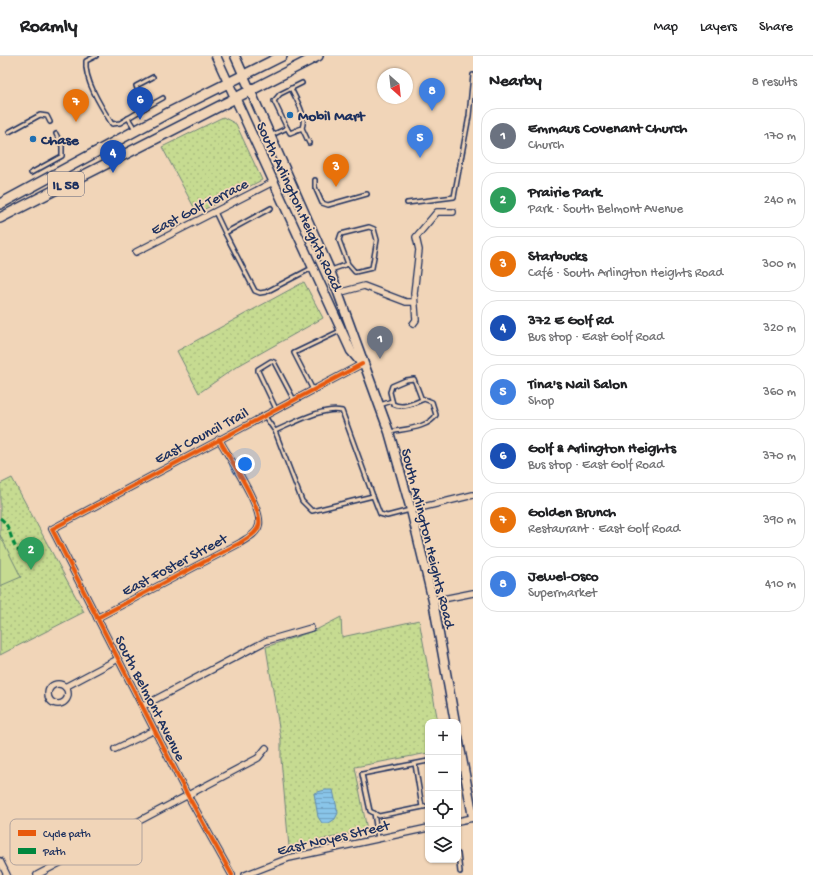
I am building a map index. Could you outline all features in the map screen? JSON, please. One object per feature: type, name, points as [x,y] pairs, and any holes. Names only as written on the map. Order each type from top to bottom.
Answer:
[{"type":"main road","name":"South Arlington Heights Road","points":[[216,56],[351,351],[362,364]]},
{"type":"main road","name":"South Arlington Heights Road","points":[[235,56],[330,270],[360,350],[362,364],[388,432],[411,510],[433,600],[454,719]]},
{"type":"main road","name":"IL 58","points":[[0,204],[136,131],[281,56]]},
{"type":"main road","name":"IL 58","points":[[0,218],[318,56]]},
{"type":"main road","points":[[460,755],[473,818]]},
{"type":"street","name":"East Golf Terrace","points":[[136,252],[274,182]]},
{"type":"street","points":[[413,324],[416,320],[414,302],[419,250],[416,237],[437,212],[453,212]]},
{"type":"street","points":[[338,293],[364,286],[406,302],[414,302]]},
{"type":"street","name":"East Council Trail","points":[[52,529],[362,364]]},
{"type":"street","name":"East Foster Street","points":[[97,618],[240,543],[255,532],[259,526],[260,519],[256,505],[219,439]]},
{"type":"street","points":[[411,510],[473,495]]},
{"type":"street","name":"South Belmont Avenue","points":[[52,529],[187,794],[232,875]]},
{"type":"street","points":[[433,600],[473,593]]},
{"type":"street","points":[[143,706],[266,641],[311,628]]},
{"type":"street","points":[[65,687],[118,659]]},
{"type":"street","points":[[115,749],[155,730]]},
{"type":"street","points":[[141,819],[258,758],[266,748]]},
{"type":"street","points":[[461,820],[473,818]]},
{"type":"street","name":"East Noyes Street","points":[[245,875],[290,858],[425,829]]},
{"type":"street","points":[[0,861],[7,875]]},
{"type":"street","points":[[37,875],[56,865]]},
{"type":"lane","points":[[96,56],[86,61],[85,68],[88,77],[112,124],[116,124],[128,118],[163,98]]},
{"type":"lane","points":[[407,203],[454,197],[469,116],[473,75]]},
{"type":"lane","points":[[145,108],[136,86],[153,77]]},
{"type":"lane","points":[[291,88],[305,121],[302,128],[290,133],[274,102],[280,94],[291,88],[302,83]]},
{"type":"lane","points":[[9,132],[40,115],[47,116],[50,122]]},
{"type":"lane","points":[[128,118],[136,131]]},
{"type":"lane","points":[[270,136],[287,128]]},
{"type":"lane","points":[[302,128],[309,143]]},
{"type":"lane","points":[[31,173],[62,156],[62,146],[56,134]]},
{"type":"lane","points":[[315,180],[315,187],[322,203],[328,204],[367,194]]},
{"type":"lane","points":[[225,233],[271,208]]},
{"type":"lane","points":[[214,212],[255,291],[260,293],[266,292],[313,268]]},
{"type":"lane","points":[[369,227],[374,229],[377,240],[372,268],[355,272],[348,264],[339,240],[341,234],[369,227]]},
{"type":"lane","points":[[330,270],[348,264]]},
{"type":"lane","points":[[313,390],[294,353],[342,330]]},
{"type":"lane","points":[[276,409],[258,371],[258,368],[271,361],[274,362],[294,400]]},
{"type":"lane","points":[[388,432],[425,424],[433,420],[436,414],[432,402],[424,399],[422,400],[398,407],[393,404],[392,386],[406,380],[414,379],[422,400]]},
{"type":"lane","points":[[378,406],[392,401]]},
{"type":"lane","points":[[275,431],[316,414],[335,409],[342,411],[380,514],[387,516],[411,510]]},
{"type":"lane","points":[[264,415],[275,431],[302,501],[312,511],[373,496]]},
{"type":"lane","points":[[425,762],[362,774],[370,811],[379,816],[425,806]]},
{"type":"lane","points":[[415,764],[422,807]]},
{"type":"lane","points":[[374,813],[378,839]]},
{"type":"lane","points":[[459,863],[460,872]]},
{"type":"green space","points":[[223,117],[236,124],[262,180],[197,213],[162,147]]},
{"type":"green space","points":[[304,282],[323,318],[236,367],[199,393],[177,351]]},
{"type":"green space","points":[[12,478],[84,612],[0,655],[0,484]]},
{"type":"green space","points":[[0,535],[21,577],[0,586]]},
{"type":"green space","points":[[341,617],[342,637],[419,620],[437,719],[425,719],[425,754],[355,767],[367,830],[289,847],[281,759],[281,740],[266,647],[316,630]]},
{"type":"water","points":[[325,790],[333,790],[338,813],[335,819],[329,823],[322,823],[318,817],[314,793]]},
{"type":"marked path","points":[[0,518],[7,525],[19,551],[24,548]]},
{"type":"cycle path","points":[[232,875],[187,794],[52,529],[362,364]]},
{"type":"cycle path","points":[[97,618],[240,543],[256,531],[259,525],[259,517],[256,507],[244,482],[219,439]]},
{"type":"place","name":"Jewel-Osco","points":[[432,111]]},
{"type":"place","name":"Mobil Mart","points":[[290,115]]},
{"type":"place","name":"Golf & Arlington Heights","points":[[140,120]]},
{"type":"place","name":"Golden Brunch","points":[[76,122]]},
{"type":"place","name":"Chase","points":[[33,139]]},
{"type":"place","name":"Tina's Nail Salon","points":[[420,158]]},
{"type":"place","name":"372 E Golf Rd","points":[[113,173]]},
{"type":"place","name":"Starbucks","points":[[336,187]]},
{"type":"place","name":"Emmaus Covenant Church","points":[[380,359]]},
{"type":"place","name":"Prairie Park","points":[[31,570]]}]
